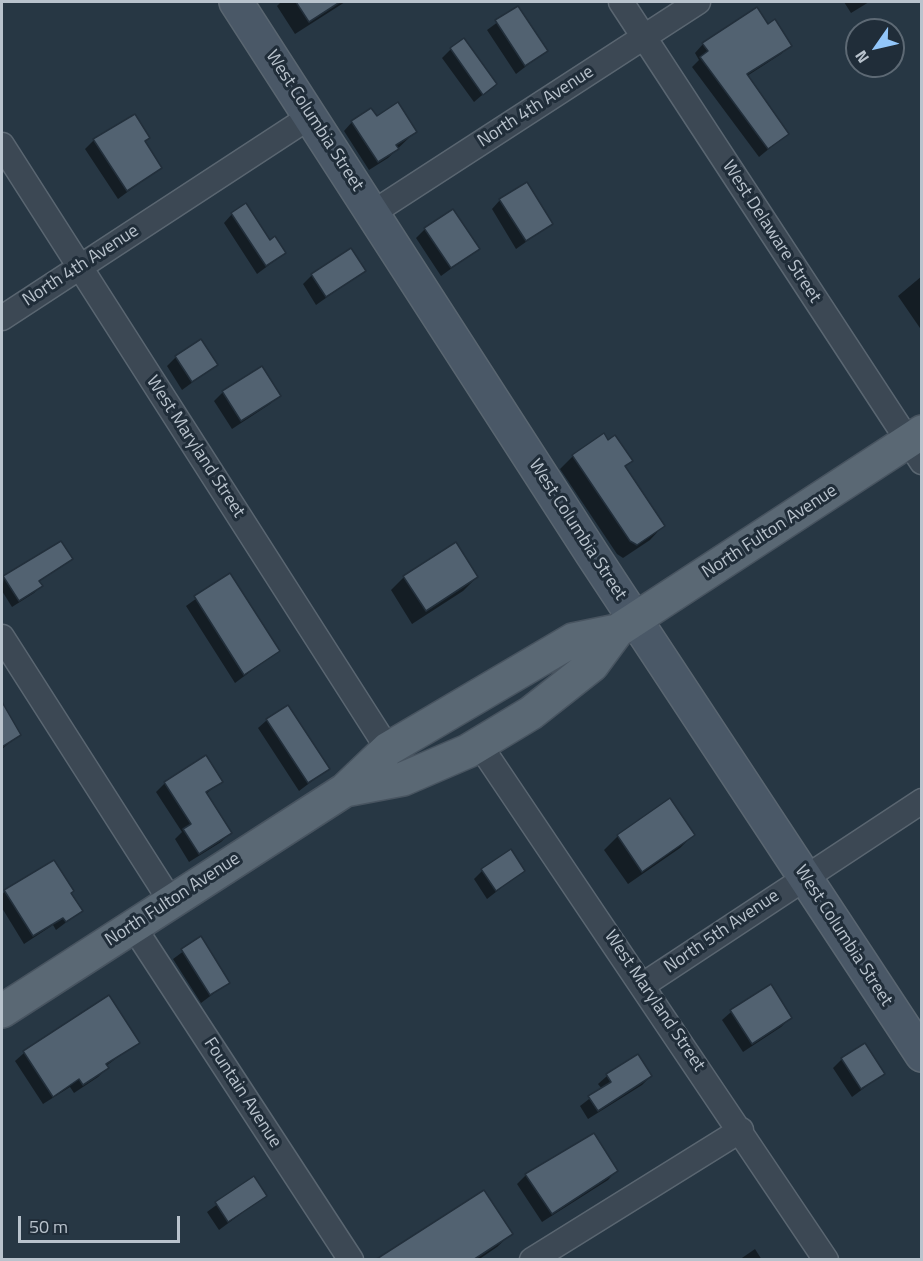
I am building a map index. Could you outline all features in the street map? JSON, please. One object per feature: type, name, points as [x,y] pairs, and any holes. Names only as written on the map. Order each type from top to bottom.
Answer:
[{"type":"main road","name":"West Columbia Street","points":[[236,2],[374,212],[626,626],[804,877],[921,1055]]},
{"type":"main road","name":"North Fulton Avenue","points":[[345,790],[404,780],[479,744],[531,714],[592,665],[626,626],[917,445]]},
{"type":"main road","name":"North Fulton Avenue","points":[[2,1011],[170,900],[345,790],[388,749],[573,640],[626,626]]},
{"type":"street","name":"West Delaware Street","points":[[621,2],[917,445]]},
{"type":"street","name":"North 4th Avenue","points":[[374,212],[698,2]]},
{"type":"street","name":"North 4th Avenue","points":[[2,318],[311,116]]},
{"type":"street","name":"West Maryland Street","points":[[2,145],[388,749]]},
{"type":"street","points":[[2,637],[170,900]]},
{"type":"street","name":"West Maryland Street","points":[[479,744],[741,1130],[826,1260]]},
{"type":"street","name":"North 5th Avenue","points":[[643,985],[921,801]]},
{"type":"street","name":"Fountain Avenue","points":[[133,926],[351,1260]]},
{"type":"street","points":[[532,1260],[741,1130]]},
{"type":"building","points":[[296,2],[340,2],[309,22]]},
{"type":"building","points":[[518,6],[548,51],[525,66],[495,20]]},
{"type":"building","points":[[757,7],[768,24],[775,19],[792,46],[747,74],[789,134],[768,149],[700,57],[708,51],[702,43]]},
{"type":"building","points":[[464,38],[497,84],[483,95],[450,48]]},
{"type":"building","points":[[398,102],[417,132],[396,145],[399,149],[378,162],[351,121],[371,108],[377,116]]},
{"type":"building","points":[[135,114],[150,138],[145,141],[162,168],[127,191],[93,139]]},
{"type":"building","points":[[527,182],[553,224],[526,241],[499,199]]},
{"type":"building","points":[[246,203],[270,240],[275,236],[286,253],[266,266],[231,213]]},
{"type":"building","points":[[453,209],[480,249],[451,268],[424,228]]},
{"type":"building","points":[[351,248],[366,271],[326,297],[311,274]]},
{"type":"building","points":[[201,339],[218,365],[192,382],[175,356]]},
{"type":"building","points":[[262,366],[281,396],[241,421],[222,391]]},
{"type":"building","points":[[604,433],[608,440],[615,435],[633,461],[625,466],[665,526],[637,545],[630,541],[572,455]]},
{"type":"building","points":[[61,541],[73,559],[39,581],[43,586],[19,601],[3,576]]},
{"type":"building","points":[[456,542],[478,577],[426,611],[403,576]]},
{"type":"building","points":[[230,573],[280,651],[244,675],[194,596]]},
{"type":"building","points":[[2,702],[21,735],[2,747]]},
{"type":"building","points":[[288,705],[330,769],[308,783],[266,719]]},
{"type":"building","points":[[206,755],[223,782],[206,792],[232,833],[199,854],[183,829],[191,824],[164,782]]},
{"type":"building","points":[[670,798],[695,835],[642,872],[617,835]]},
{"type":"building","points":[[511,849],[525,871],[496,891],[481,869]]},
{"type":"building","points":[[54,860],[74,891],[71,893],[83,911],[66,922],[63,918],[33,936],[4,890]]},
{"type":"building","points":[[201,936],[230,983],[210,995],[181,949]]},
{"type":"building","points":[[771,984],[792,1018],[752,1044],[730,1010]]},
{"type":"building","points":[[109,995],[140,1043],[106,1064],[109,1068],[83,1085],[79,1079],[53,1097],[23,1051]]},
{"type":"building","points":[[865,1043],[885,1074],[861,1089],[841,1058]]},
{"type":"building","points":[[638,1054],[652,1076],[598,1111],[588,1096],[611,1082],[606,1074]]},
{"type":"building","points":[[594,1133],[618,1171],[552,1214],[525,1174]]},
{"type":"building","points":[[254,1176],[267,1196],[228,1222],[215,1202]]},
{"type":"building","points":[[484,1190],[513,1234],[473,1260],[375,1260]]}]
